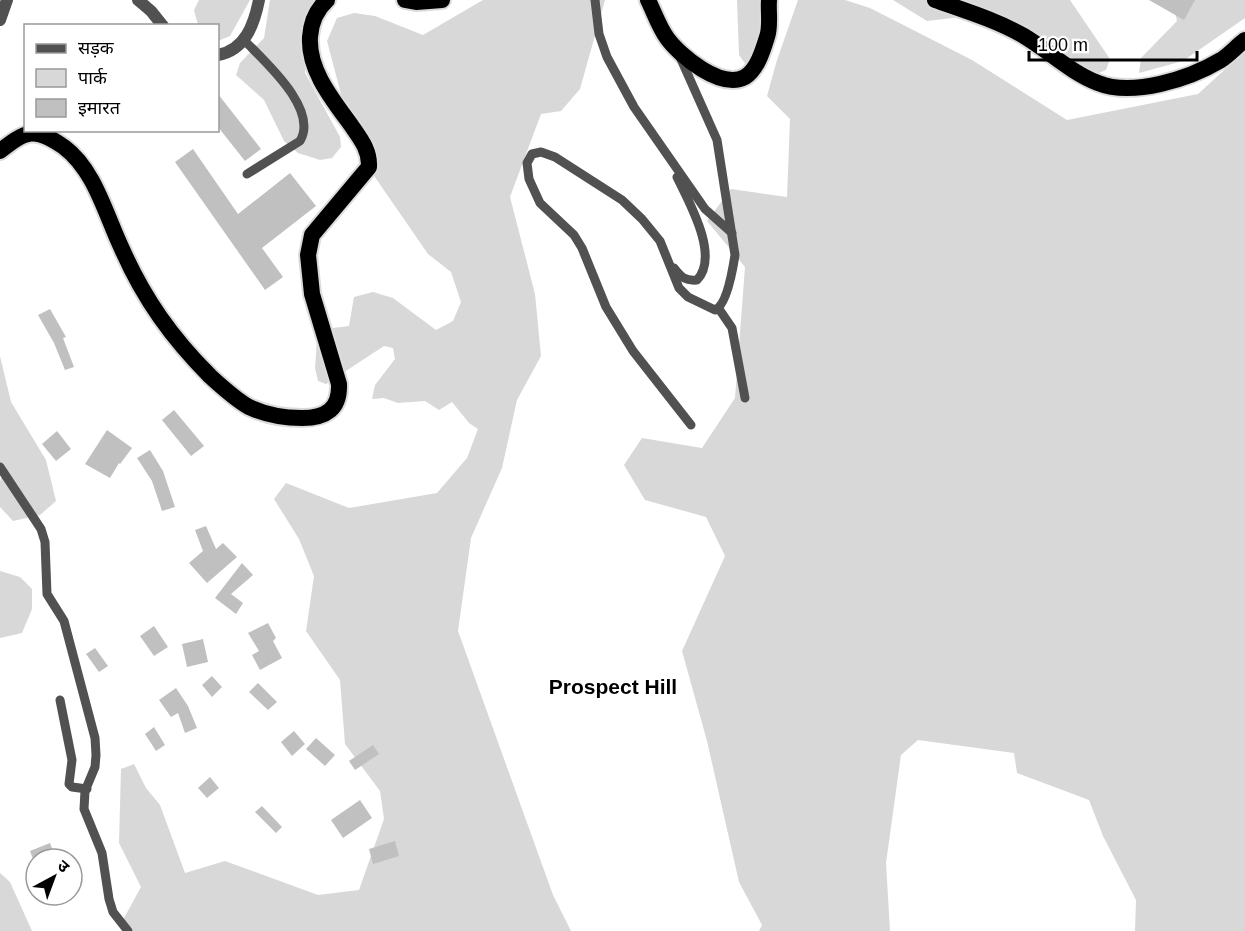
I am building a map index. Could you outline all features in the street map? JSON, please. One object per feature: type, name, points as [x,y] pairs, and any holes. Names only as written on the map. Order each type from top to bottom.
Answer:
[{"type":"highway","points":[[0,151],[26,133],[39,134],[64,147],[83,166],[123,253],[161,320],[188,353],[224,389],[248,406],[269,415],[315,418],[331,410],[339,397],[339,384],[312,294],[308,255],[312,235],[369,166],[369,155],[360,138],[333,100],[313,65],[310,44],[311,27],[315,14],[327,0]]},
{"type":"highway","points":[[405,0],[426,2],[442,0]]},
{"type":"highway","points":[[648,0],[667,38],[694,66],[721,78],[736,80],[747,76],[758,62],[768,34],[769,0]]},
{"type":"highway","points":[[935,0],[992,20],[1025,37],[1065,65],[1099,83],[1130,87],[1154,86],[1194,74],[1222,59],[1245,40]]},
{"type":"street","points":[[0,20],[7,0]]},
{"type":"street","points":[[138,0],[161,24]]},
{"type":"street","points":[[219,55],[227,54],[245,41],[257,12],[259,0]]},
{"type":"street","points":[[595,0],[599,34],[607,57],[634,107],[705,209],[732,233]]},
{"type":"street","points":[[245,41],[288,87],[303,120],[305,134],[300,141],[247,174]]},
{"type":"street","points":[[676,47],[717,140],[735,255],[723,304],[719,309],[715,310],[688,297],[679,288],[660,241],[622,200],[555,157],[540,152],[532,154],[527,163],[529,179],[540,203],[574,235],[582,248],[606,307],[633,351],[691,425]]},
{"type":"street","points":[[666,153],[700,228],[705,268],[699,278],[690,281],[681,278],[667,257]]},
{"type":"street","points":[[719,309],[732,328],[745,398]]},
{"type":"street","points":[[0,467],[40,529],[45,542],[47,594],[64,621],[95,738],[95,767],[84,800],[84,809],[102,853],[113,912],[128,931]]},
{"type":"street","points":[[60,700],[72,760],[69,784],[72,787],[87,789]]},
{"type":"green space","points":[[199,0],[250,0],[230,36],[219,41],[219,24],[198,24],[194,10]]},
{"type":"green space","points":[[270,0],[319,0],[304,20],[305,73],[340,137],[341,147],[332,158],[320,160],[298,153],[284,141],[264,100],[236,75],[240,63],[264,38]]},
{"type":"green space","points":[[483,0],[605,0],[580,89],[561,111],[541,114],[510,197],[535,294],[541,356],[517,400],[502,468],[471,538],[458,631],[553,895],[571,931],[128,931],[124,918],[141,887],[119,843],[121,769],[134,764],[146,788],[160,805],[185,873],[225,861],[318,895],[359,890],[384,819],[380,791],[345,744],[340,680],[306,631],[314,576],[299,539],[274,499],[286,483],[349,508],[437,493],[467,458],[478,429],[469,423],[452,402],[439,410],[425,401],[398,403],[384,398],[372,399],[375,385],[395,359],[393,348],[384,346],[326,384],[318,381],[315,368],[317,340],[325,329],[349,326],[354,297],[373,292],[393,298],[436,330],[453,321],[461,302],[451,272],[428,254],[370,170],[341,94],[327,41],[337,18],[354,13],[375,16],[423,35]]},
{"type":"green space","points":[[737,0],[775,0],[747,66],[739,55]]},
{"type":"green space","points":[[798,0],[845,0],[870,8],[972,60],[1067,120],[1198,94],[1245,51],[1245,931],[1135,931],[1136,900],[1103,836],[1089,800],[1017,773],[1014,753],[918,740],[901,755],[886,863],[890,931],[759,931],[762,925],[739,882],[707,741],[682,651],[725,556],[706,517],[645,500],[624,465],[642,438],[702,448],[735,398],[745,267],[707,221],[731,189],[787,197],[790,119],[767,96]]},
{"type":"green space","points":[[893,0],[1070,0],[1110,59],[1106,70],[1077,82],[985,14],[927,21]]},
{"type":"green space","points":[[1172,0],[1245,0],[1245,18],[1183,61],[1139,73],[1141,58],[1177,21]]},
{"type":"green space","points":[[0,356],[11,402],[46,460],[56,501],[40,515],[13,521],[0,507],[2,475],[0,473]]},
{"type":"green space","points":[[0,571],[20,577],[32,589],[32,609],[22,633],[0,638]]},
{"type":"green space","points":[[0,873],[10,882],[32,931],[0,931]]},
{"type":"building","points":[[1149,0],[1195,0],[1184,20]]},
{"type":"building","points":[[219,95],[261,149],[245,161],[219,128]]},
{"type":"building","points":[[193,149],[238,214],[290,173],[316,206],[262,248],[283,277],[265,290],[175,162]]},
{"type":"building","points":[[50,309],[66,337],[63,338],[74,367],[65,370],[54,343],[38,315]]},
{"type":"building","points":[[174,410],[204,446],[191,456],[162,420]]},
{"type":"building","points":[[107,430],[132,448],[110,478],[85,464]]},
{"type":"building","points":[[57,431],[71,449],[56,461],[42,444]]},
{"type":"building","points":[[150,450],[163,471],[175,507],[162,511],[152,481],[137,458]]},
{"type":"building","points":[[206,526],[216,549],[223,543],[237,557],[207,583],[189,563],[203,551],[195,530]]},
{"type":"building","points":[[242,563],[253,575],[231,594],[243,603],[236,614],[215,598]]},
{"type":"building","points":[[268,623],[276,638],[273,641],[282,658],[260,670],[252,655],[259,651],[248,633]]},
{"type":"building","points":[[154,626],[168,647],[154,656],[140,636]]},
{"type":"building","points":[[203,639],[208,662],[187,667],[182,644]]},
{"type":"building","points":[[95,648],[108,666],[99,672],[86,654]]},
{"type":"building","points":[[212,676],[222,687],[212,697],[202,685]]},
{"type":"building","points":[[258,683],[277,702],[268,710],[249,692]]},
{"type":"building","points":[[176,688],[188,706],[197,728],[185,733],[178,713],[171,717],[159,700]]},
{"type":"building","points":[[154,727],[165,745],[156,751],[145,734]]},
{"type":"building","points":[[294,731],[305,744],[292,756],[281,742]]},
{"type":"building","points":[[316,738],[335,755],[325,766],[306,749]]},
{"type":"building","points":[[373,745],[379,754],[355,770],[349,761]]},
{"type":"building","points":[[210,777],[219,788],[207,798],[198,788]]},
{"type":"building","points":[[360,800],[372,818],[343,838],[331,820]]},
{"type":"building","points":[[262,806],[282,827],[276,833],[255,812]]},
{"type":"building","points":[[395,841],[399,856],[373,864],[369,849]]},
{"type":"building","points":[[50,843],[52,847],[40,847]]},
{"type":"district","name":"Prospect Hill","points":[[613,687]]}]
